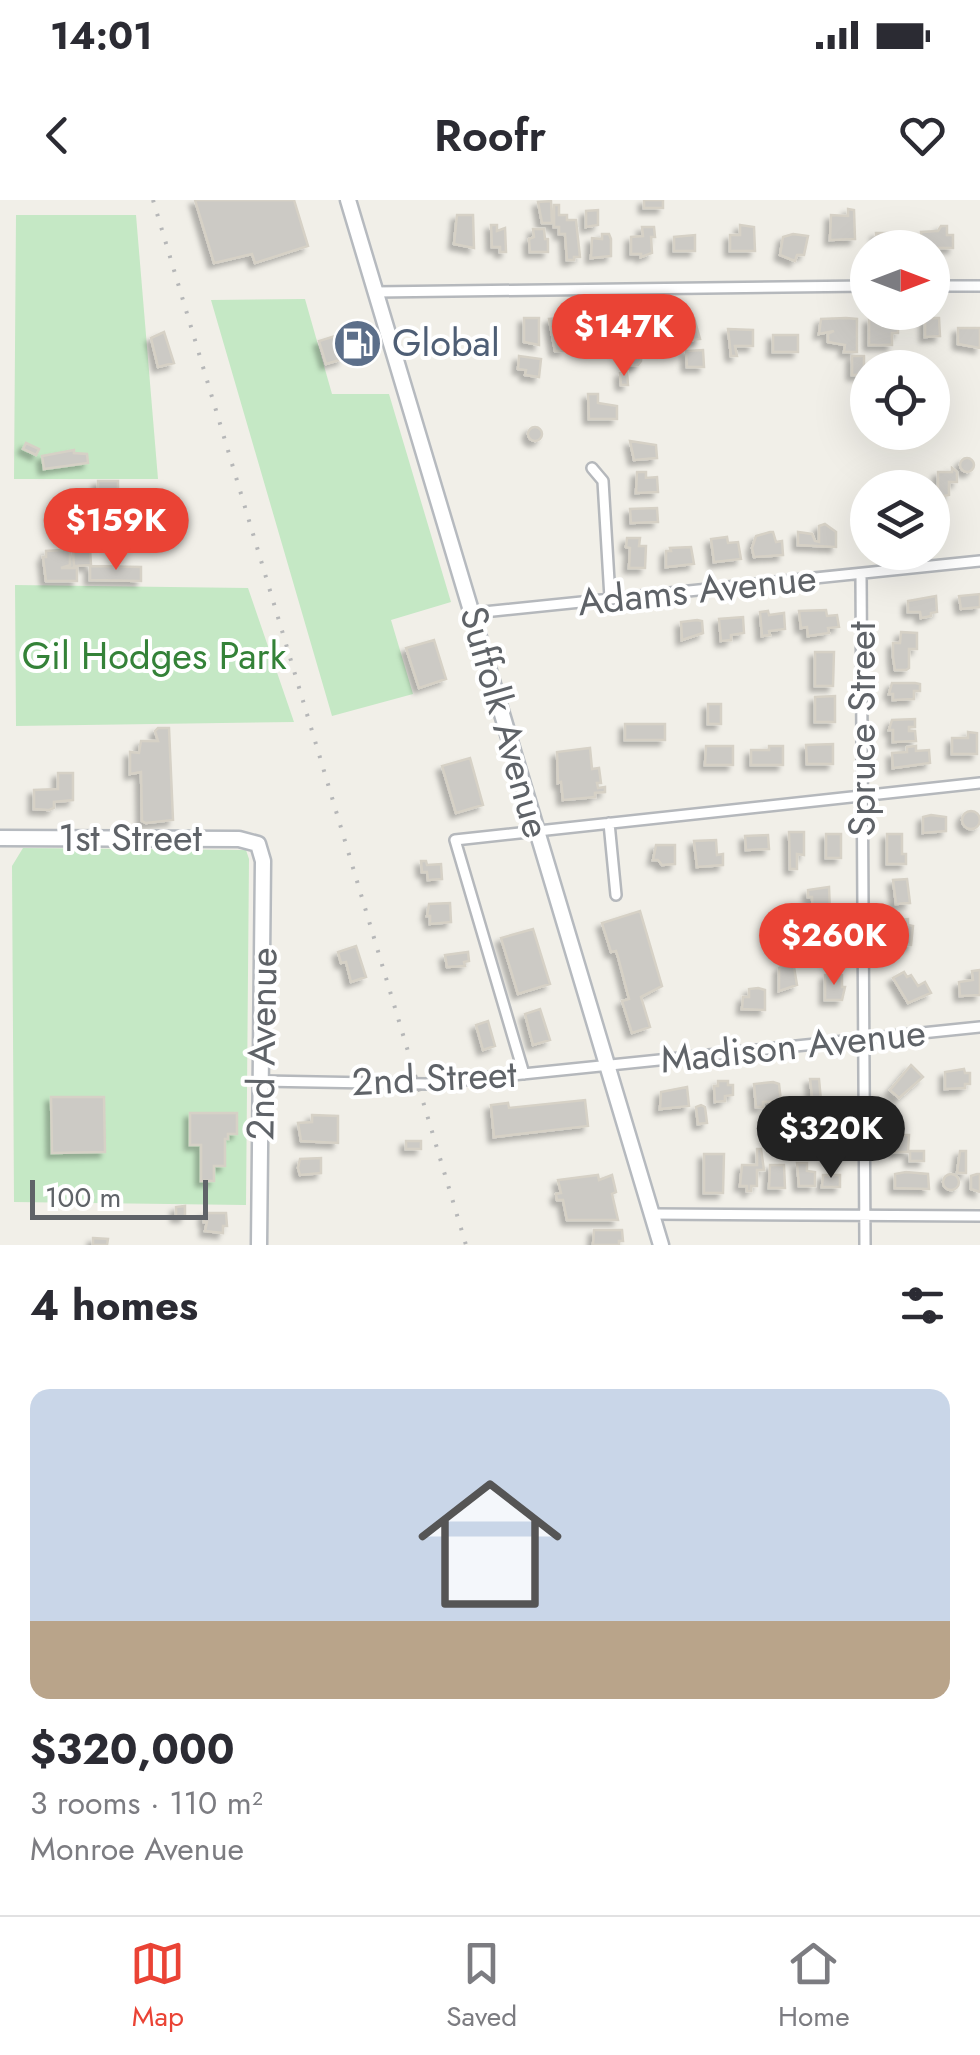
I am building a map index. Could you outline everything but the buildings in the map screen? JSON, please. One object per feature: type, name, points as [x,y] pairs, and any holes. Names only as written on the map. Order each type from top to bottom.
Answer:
[{"type":"main road","name":"Suffolk Avenue","points":[[348,200],[661,1245]]},
{"type":"main road","name":"1st Street","points":[[0,838],[239,839],[258,844]]},
{"type":"main road","name":"2nd Avenue","points":[[258,844],[263,862],[259,1245]]},
{"type":"street","points":[[376,292],[850,286]]},
{"type":"street","points":[[950,286],[980,286]]},
{"type":"street","points":[[592,468],[604,481],[610,598]]},
{"type":"street","name":"Adams Avenue","points":[[474,613],[980,562]]},
{"type":"street","name":"Spruce Street","points":[[862,574],[865,1245]]},
{"type":"street","points":[[524,1074],[455,840],[980,783]]},
{"type":"street","points":[[609,823],[616,894]]},
{"type":"street","name":"Madison Avenue","points":[[606,1066],[980,1027]]},
{"type":"street","name":"2nd Street","points":[[262,1081],[418,1085],[606,1066]]},
{"type":"street","points":[[652,1214],[980,1216]]},
{"type":"green space","points":[[16,215],[136,215],[158,479],[14,479]]},
{"type":"green space","points":[[305,299],[332,394],[389,394],[451,602],[391,620],[413,694],[332,716],[211,300]]},
{"type":"green space","name":"Gil Hodges Park","points":[[15,585],[248,588],[294,722],[16,726]]},
{"type":"green space","points":[[23,848],[246,850],[246,1205],[14,1202],[12,866]]},
{"type":"railway","points":[[153,200],[466,1245]]},
{"type":"place","name":"Global","points":[[357,343]]}]
